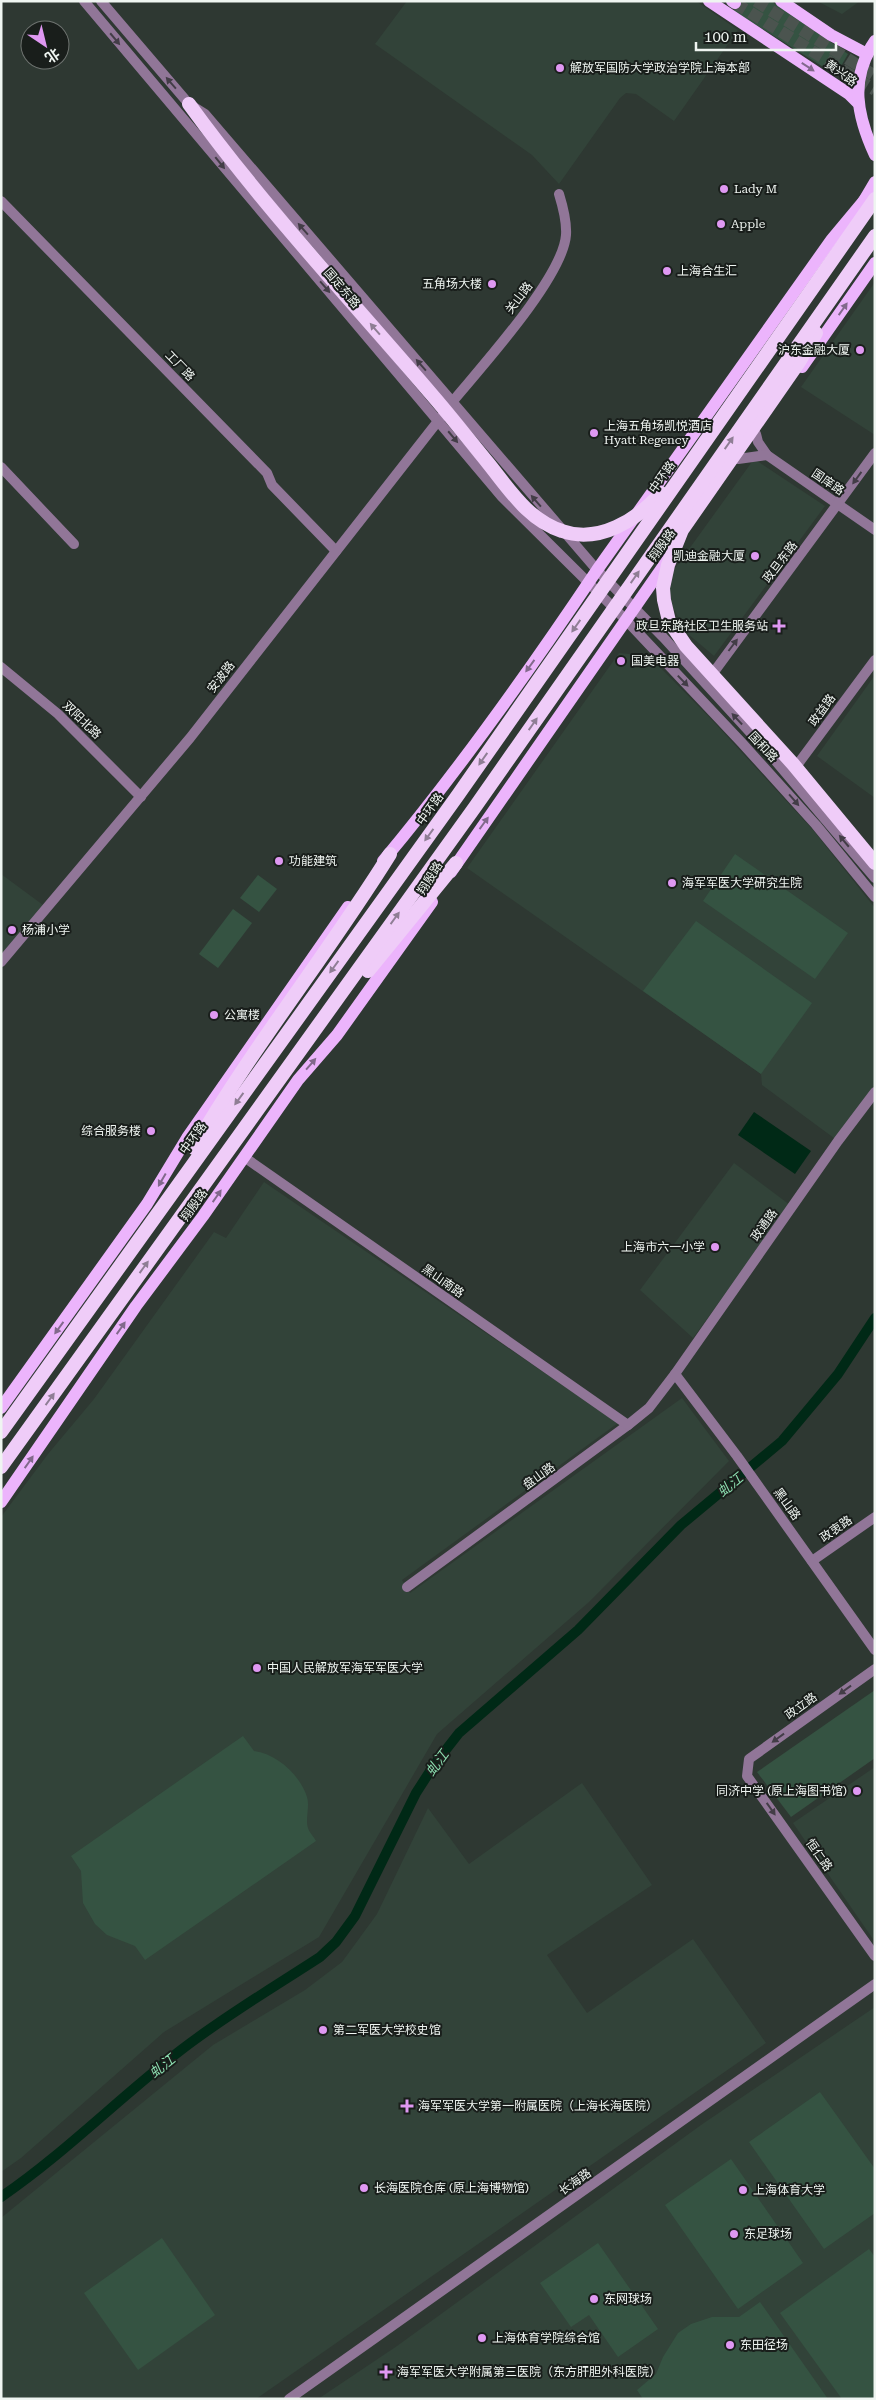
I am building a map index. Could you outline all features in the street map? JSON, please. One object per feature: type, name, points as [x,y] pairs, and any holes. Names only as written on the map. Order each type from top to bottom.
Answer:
[{"type":"highway","points":[[188,104],[294,234],[435,398],[522,505],[548,526],[572,534],[583,535],[607,531],[642,512],[658,496],[765,346],[846,240]]},
{"type":"highway","name":"中环路","points":[[1,1432],[458,795],[846,240],[871,198]]},
{"type":"highway","points":[[1,1467],[475,807],[875,236]]},
{"type":"highway","points":[[863,252],[799,362],[682,530],[668,564],[663,588],[669,621],[686,646],[793,764],[875,863]]},
{"type":"highway","points":[[152,1219],[216,1110],[360,903],[390,854]]},
{"type":"highway","points":[[284,1072],[456,863]]},
{"type":"main road","name":"黄兴路","points":[[709,1],[849,94],[857,102]]},
{"type":"main road","points":[[781,1],[830,35],[866,54]]},
{"type":"main road","points":[[875,41],[866,54],[859,81],[857,102],[865,134],[875,155]]},
{"type":"main road","points":[[1,1408],[147,1204],[187,1138],[360,890],[390,854],[591,586],[789,318],[871,198],[875,182]]},
{"type":"main road","name":"翔殷路","points":[[1,1502],[136,1306],[298,1080],[337,1035],[440,891],[456,863],[875,263]]},
{"type":"street","name":"国定东路","points":[[84,1],[241,190],[502,497],[591,586]]},
{"type":"street","name":"国定东路","points":[[101,1],[188,104],[205,114],[600,573]]},
{"type":"street","name":"关山路","points":[[453,402],[529,306],[560,259],[566,237],[566,220],[559,194]]},
{"type":"street","name":"工厂路","points":[[1,201],[267,473],[272,485],[336,551]]},
{"type":"street","name":"安波路","points":[[1,962],[190,738],[453,402]]},
{"type":"street","name":"国庠路","points":[[756,434],[767,455],[875,530]]},
{"type":"street","name":"政旦东路","points":[[704,684],[875,453]]},
{"type":"street","points":[[738,459],[767,455]]},
{"type":"street","points":[[1,466],[74,544]]},
{"type":"street","name":"国和路","points":[[600,573],[634,607],[789,776],[875,878]]},
{"type":"street","name":"国和路","points":[[591,586],[626,620],[780,784],[875,897]]},
{"type":"street","name":"政益路","points":[[789,776],[875,660]]},
{"type":"street","name":"双阳北路","points":[[1,667],[58,714],[140,797]]},
{"type":"street","name":"政通路","points":[[675,1374],[838,1141],[875,1092]]},
{"type":"street","name":"黑山南路","points":[[244,1157],[628,1426]]},
{"type":"street","name":"盘山路","points":[[407,1586],[628,1426],[649,1408],[675,1374]]},
{"type":"street","name":"黑山路","points":[[675,1374],[737,1456],[875,1650]]},
{"type":"street","name":"政衷路","points":[[812,1561],[875,1517]]},
{"type":"street","name":"政立路","points":[[747,1768],[749,1759],[875,1668]]},
{"type":"street","name":"恒仁路","points":[[747,1768],[747,1776],[875,1956]]},
{"type":"street","name":"长海路","points":[[289,2399],[875,1984]]},
{"type":"shaded area","name":"解放军国防大学政治学院上海本部","points":[[407,1],[696,1],[738,30],[674,121],[636,94],[626,93],[620,98],[559,184],[532,155],[375,44]]},
{"type":"shaded area","points":[[740,1],[771,1],[848,54],[836,75],[734,11]]},
{"type":"shaded area","points":[[817,1],[860,1],[842,14]]},
{"type":"shaded area","points":[[875,282],[875,435],[801,387]]},
{"type":"shaded area","points":[[754,459],[825,506],[714,656],[688,634],[669,601],[671,574]]},
{"type":"shaded area","name":"海军军医大学研究生院","points":[[619,653],[649,656],[713,721],[813,830],[875,908],[875,1092],[838,1141],[762,1085],[761,1074],[467,868]]},
{"type":"shaded area","points":[[875,675],[875,798],[817,756]]},
{"type":"shaded area","points":[[735,854],[848,933],[815,979],[703,901]]},
{"type":"shaded area","name":"杨浦小学","points":[[1,874],[43,905],[1,955]]},
{"type":"shaded area","points":[[258,875],[277,889],[259,912],[240,898]]},
{"type":"shaded area","points":[[233,909],[252,923],[218,968],[199,954]]},
{"type":"shaded area","points":[[696,921],[812,1003],[761,1074],[643,991]]},
{"type":"shaded area","points":[[754,1112],[811,1151],[795,1174],[738,1135]]},
{"type":"shaded area","name":"上海市六一小学","points":[[734,1163],[790,1205],[693,1338],[640,1290]]},
{"type":"shaded area","name":"中国人民解放军海军军医大学","points":[[264,1182],[618,1423],[402,1580],[410,1593],[682,1398],[729,1461],[589,1602],[437,1734],[319,1937],[164,2032],[21,2158],[1,2172],[1,1517],[48,1454],[94,1399],[214,1232],[226,1238]]},
{"type":"shaded area","points":[[875,1690],[875,1758],[791,1817],[757,1772]]},
{"type":"shaded area","points":[[243,1736],[254,1751],[271,1756],[279,1761],[299,1781],[308,1801],[308,1828],[316,1841],[145,1960],[135,1946],[107,1935],[95,1924],[83,1903],[81,1871],[71,1856]]},
{"type":"shaded area","points":[[875,1767],[875,1942],[793,1823]]},
{"type":"shaded area","name":"海军军医大学第一附属医院（上海长海医院）","points":[[582,1783],[652,1885],[547,1955],[587,2013],[693,1939],[766,2043],[256,2399],[1,2399],[1,2218],[213,2045],[305,1990],[342,1962],[377,1914],[428,1808],[469,1864]]},
{"type":"shaded area","name":"上海体育大学","points":[[875,2007],[875,2399],[318,2399],[397,2346],[701,2125]]},
{"type":"shaded area","points":[[820,2092],[875,2169],[875,2213],[824,2249],[749,2142]]},
{"type":"shaded area","name":"东足球场","points":[[731,2159],[803,2263],[738,2309],[665,2205]]},
{"type":"shaded area","points":[[162,2238],[215,2315],[138,2370],[84,2293]]},
{"type":"shaded area","name":"东网球场","points":[[598,2243],[658,2329],[618,2357],[589,2315],[571,2327],[540,2283]]},
{"type":"shaded area","points":[[869,2249],[875,2257],[875,2399],[842,2399],[780,2313]]},
{"type":"shaded area","name":"东田径场","points":[[760,2302],[828,2399],[643,2399],[637,2390],[656,2374],[663,2357],[678,2333],[691,2324],[712,2317],[739,2317]]},
{"type":"waterway","name":"虬江","points":[[1,2197],[70,2144],[198,2037],[320,1957],[336,1942],[355,1916],[416,1793],[434,1765],[459,1733],[578,1630],[681,1525],[782,1441],[838,1374],[875,1318]]},
{"type":"tunnel","points":[[756,1],[875,76]]},
{"type":"tunnel","points":[[735,3],[875,90]]},
{"type":"place","name":"解放军国防大学政治学院上海本部","points":[[560,68]]},
{"type":"place","name":"Lady M","points":[[724,189]]},
{"type":"place","name":"Apple","points":[[721,224]]},
{"type":"place","name":"上海合生汇","points":[[667,271]]},
{"type":"place","name":"五角场大楼","points":[[492,284]]},
{"type":"place","name":"沪东金融大厦","points":[[860,350]]},
{"type":"place","name":"上海五角场凯悦酒店 Hyatt Regency","points":[[594,433]]},
{"type":"place","name":"凯迪金融大厦","points":[[755,556]]},
{"type":"place","name":"政旦东路社区卫生服务站","points":[[779,626]]},
{"type":"place","name":"国美电器","points":[[621,661]]},
{"type":"place","name":"功能建筑","points":[[279,861]]},
{"type":"place","name":"海军军医大学研究生院","points":[[672,883]]},
{"type":"place","name":"杨浦小学","points":[[12,930]]},
{"type":"place","name":"公寓楼","points":[[214,1015]]},
{"type":"place","name":"综合服务楼","points":[[151,1131]]},
{"type":"place","name":"上海市六一小学","points":[[715,1247]]},
{"type":"place","name":"中国人民解放军海军军医大学","points":[[257,1668]]},
{"type":"place","name":"同济中学 (原上海图书馆)","points":[[857,1791]]},
{"type":"place","name":"第二军医大学校史馆","points":[[323,2030]]},
{"type":"place","name":"海军军医大学第一附属医院（上海长海医院）","points":[[407,2106]]},
{"type":"place","name":"长海医院仓库 (原上海博物馆)","points":[[364,2188]]},
{"type":"place","name":"上海体育大学","points":[[743,2190]]},
{"type":"place","name":"东足球场","points":[[734,2234]]},
{"type":"place","name":"东网球场","points":[[594,2299]]},
{"type":"place","name":"上海体育学院综合馆","points":[[482,2338]]},
{"type":"place","name":"东田径场","points":[[730,2345]]},
{"type":"place","name":"海军军医大学附属第三医院（东方肝胆外科医院）","points":[[386,2372]]}]
